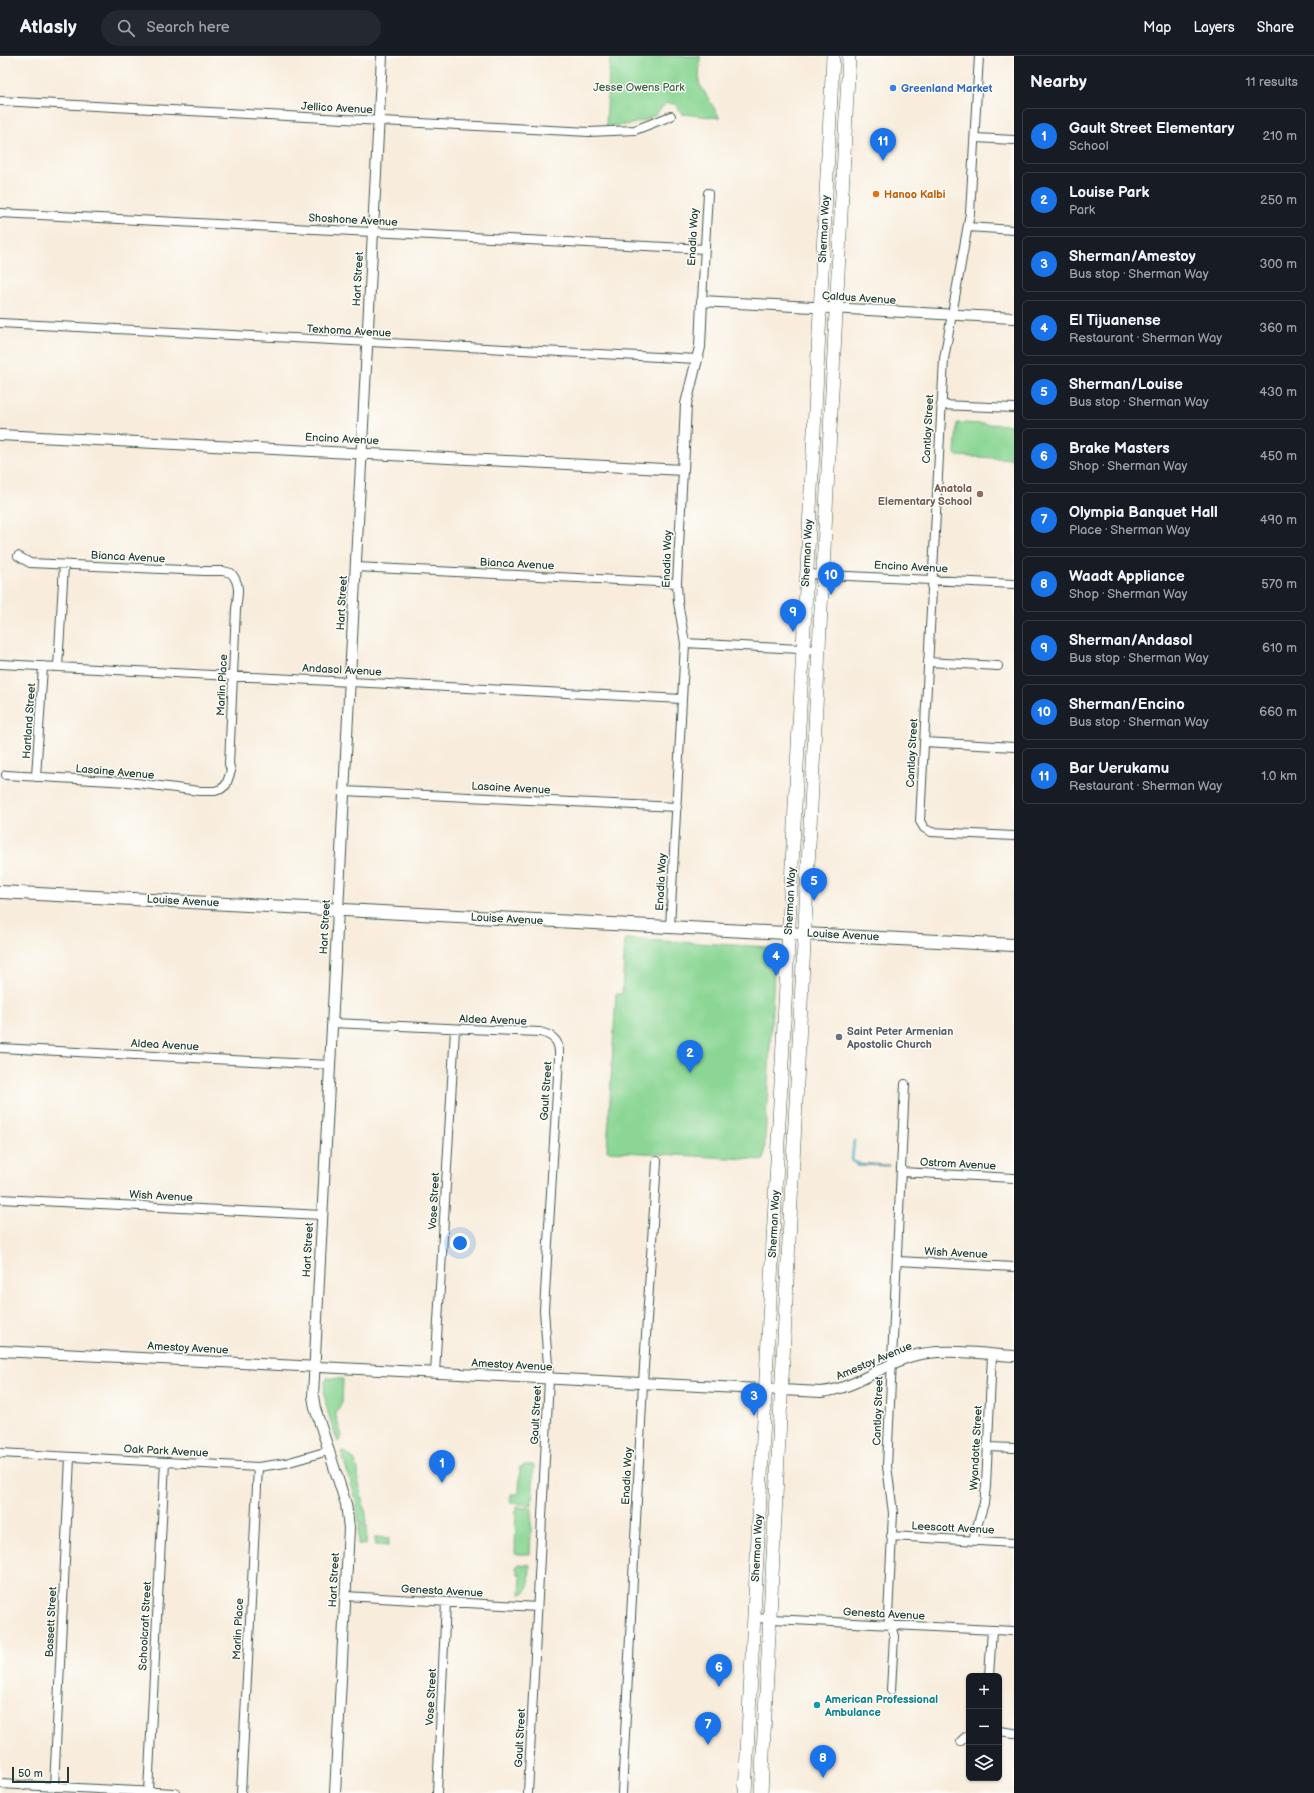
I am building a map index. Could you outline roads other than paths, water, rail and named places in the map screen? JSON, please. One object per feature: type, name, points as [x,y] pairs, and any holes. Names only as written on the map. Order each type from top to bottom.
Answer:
[{"type":"main road","name":"Sherman Way","points":[[744,1793],[833,56]]},
{"type":"main road","name":"Sherman Way","points":[[761,1793],[849,56]]},
{"type":"main road","name":"Louise Avenue","points":[[0,892],[1014,945]]},
{"type":"street","name":"Hart Street","points":[[335,1793],[349,1528],[348,1515],[313,1402],[329,1065],[382,56]]},
{"type":"street","name":"Cantlay Street","points":[[979,56],[972,197],[944,359],[920,821],[924,828],[931,832],[1014,836]]},
{"type":"street","name":"Jellico Avenue","points":[[0,101],[612,132],[635,130],[671,116]]},
{"type":"street","points":[[975,138],[1014,140]]},
{"type":"street","name":"Enadia Way","points":[[670,927],[685,643],[678,602],[677,583],[686,404],[700,347],[708,193]]},
{"type":"street","name":"Shoshone Avenue","points":[[0,213],[704,249]]},
{"type":"street","points":[[968,227],[1014,230]]},
{"type":"street","name":"Caldus Avenue","points":[[702,301],[1014,318]]},
{"type":"street","name":"Texhoma Avenue","points":[[0,324],[697,359]]},
{"type":"street","points":[[941,405],[1014,408]]},
{"type":"street","name":"Encino Avenue","points":[[0,435],[362,452],[683,470]]},
{"type":"street","name":"Bianca Avenue","points":[[18,556],[30,563],[223,571],[231,573],[236,578]]},
{"type":"street","points":[[58,667],[64,565]]},
{"type":"street","name":"Bianca Avenue","points":[[356,567],[677,583]]},
{"type":"street","name":"Encino Avenue","points":[[807,574],[1014,584]]},
{"type":"street","name":"Marlin Place","points":[[221,789],[226,785],[230,771],[229,764],[238,592],[236,578]]},
{"type":"street","points":[[685,643],[819,650]]},
{"type":"street","points":[[928,662],[998,666]]},
{"type":"street","name":"Andasol Avenue","points":[[0,664],[682,699]]},
{"type":"street","name":"Hartland Street","points":[[36,777],[43,666]]},
{"type":"street","points":[[924,742],[1014,747]]},
{"type":"street","name":"Lasaine Avenue","points":[[6,775],[128,782],[207,792],[221,789]]},
{"type":"street","name":"Lasaine Avenue","points":[[344,791],[677,808]]},
{"type":"street","name":"Aldea Avenue","points":[[332,1023],[455,1030],[540,1032],[556,1039]]},
{"type":"street","name":"Vose Street","points":[[435,1373],[455,1030]]},
{"type":"street","name":"Gault Street","points":[[528,1793],[549,1379],[544,1310],[559,1054],[559,1044],[556,1039]]},
{"type":"street","name":"Aldea Avenue","points":[[0,1048],[329,1065]]},
{"type":"street","name":"Cantlay Street","points":[[891,1690],[894,1636],[888,1616],[893,1513],[887,1466],[890,1365],[897,1261],[905,1084]]},
{"type":"street","name":"Enadia Way","points":[[622,1793],[643,1383],[657,1161]]},
{"type":"street","name":"Ostrom Avenue","points":[[901,1172],[1014,1178]]},
{"type":"street","name":"Wish Avenue","points":[[0,1199],[322,1216]]},
{"type":"street","name":"Wish Avenue","points":[[897,1261],[1014,1267]]},
{"type":"street","name":"Amestoy Avenue","points":[[0,1351],[765,1390],[831,1392],[858,1383],[890,1365],[908,1357],[928,1353],[1014,1356]]},
{"type":"street","name":"Wyandotte Street","points":[[973,1540],[984,1502],[992,1355]]},
{"type":"street","points":[[987,1447],[1014,1448]]},
{"type":"street","name":"Oak Park Avenue","points":[[0,1453],[258,1467],[286,1463],[328,1450]]},
{"type":"street","name":"Bassett Street","points":[[54,1787],[70,1458]]},
{"type":"street","name":"Schoolcraft Street","points":[[148,1792],[165,1462]]},
{"type":"street","name":"Marlin Place","points":[[241,1793],[258,1467]]},
{"type":"street","name":"Leescott Avenue","points":[[891,1536],[1014,1543]]},
{"type":"street","name":"Genesta Avenue","points":[[345,1596],[537,1607]]},
{"type":"street","name":"Vose Street","points":[[437,1793],[446,1602]]},
{"type":"street","name":"Genesta Avenue","points":[[753,1618],[1014,1632]]},
{"type":"street","points":[[990,1673],[992,1630]]},
{"type":"street","points":[[1002,1731],[1014,1732]]},
{"type":"street","points":[[961,1741],[966,1737]]},
{"type":"street","points":[[0,1784],[175,1793]]},
{"type":"water","points":[[856,1163],[889,1165],[889,1166],[856,1165]]},
{"type":"waterway","points":[[854,1141],[852,1161],[859,1164]]},
{"type":"waterway","points":[[895,1166],[925,1167]]},
{"type":"place","name":"Greenland Market","points":[[893,88]]},
{"type":"place","name":"Bar Uerukamu","points":[[883,161]]},
{"type":"place","name":"Hanoo Kalbi","points":[[876,194]]},
{"type":"place","name":"Anatola Elementary School","points":[[980,494]]},
{"type":"place","name":"Sherman/Encino","points":[[831,595]]},
{"type":"place","name":"Sherman/Andasol","points":[[793,632]]},
{"type":"place","name":"Sherman/Louise","points":[[814,901]]},
{"type":"place","name":"El Tijuanense","points":[[776,976]]},
{"type":"place","name":"Saint Peter Armenian Apostolic Church","points":[[839,1037]]},
{"type":"place","name":"Louise Park","points":[[690,1073]]},
{"type":"place","name":"Sherman/Amestoy","points":[[754,1416]]},
{"type":"place","name":"Gault Street Elementary","points":[[442,1483]]},
{"type":"place","name":"Brake Masters","points":[[719,1687]]},
{"type":"place","name":"American Professional Ambulance","points":[[817,1705]]},
{"type":"place","name":"Olympia Banquet Hall","points":[[708,1745]]},
{"type":"place","name":"Waadt Appliance","points":[[823,1778]]},
{"type":"park label","name":"Jesse Owens Park","points":[[639,87]]}]
